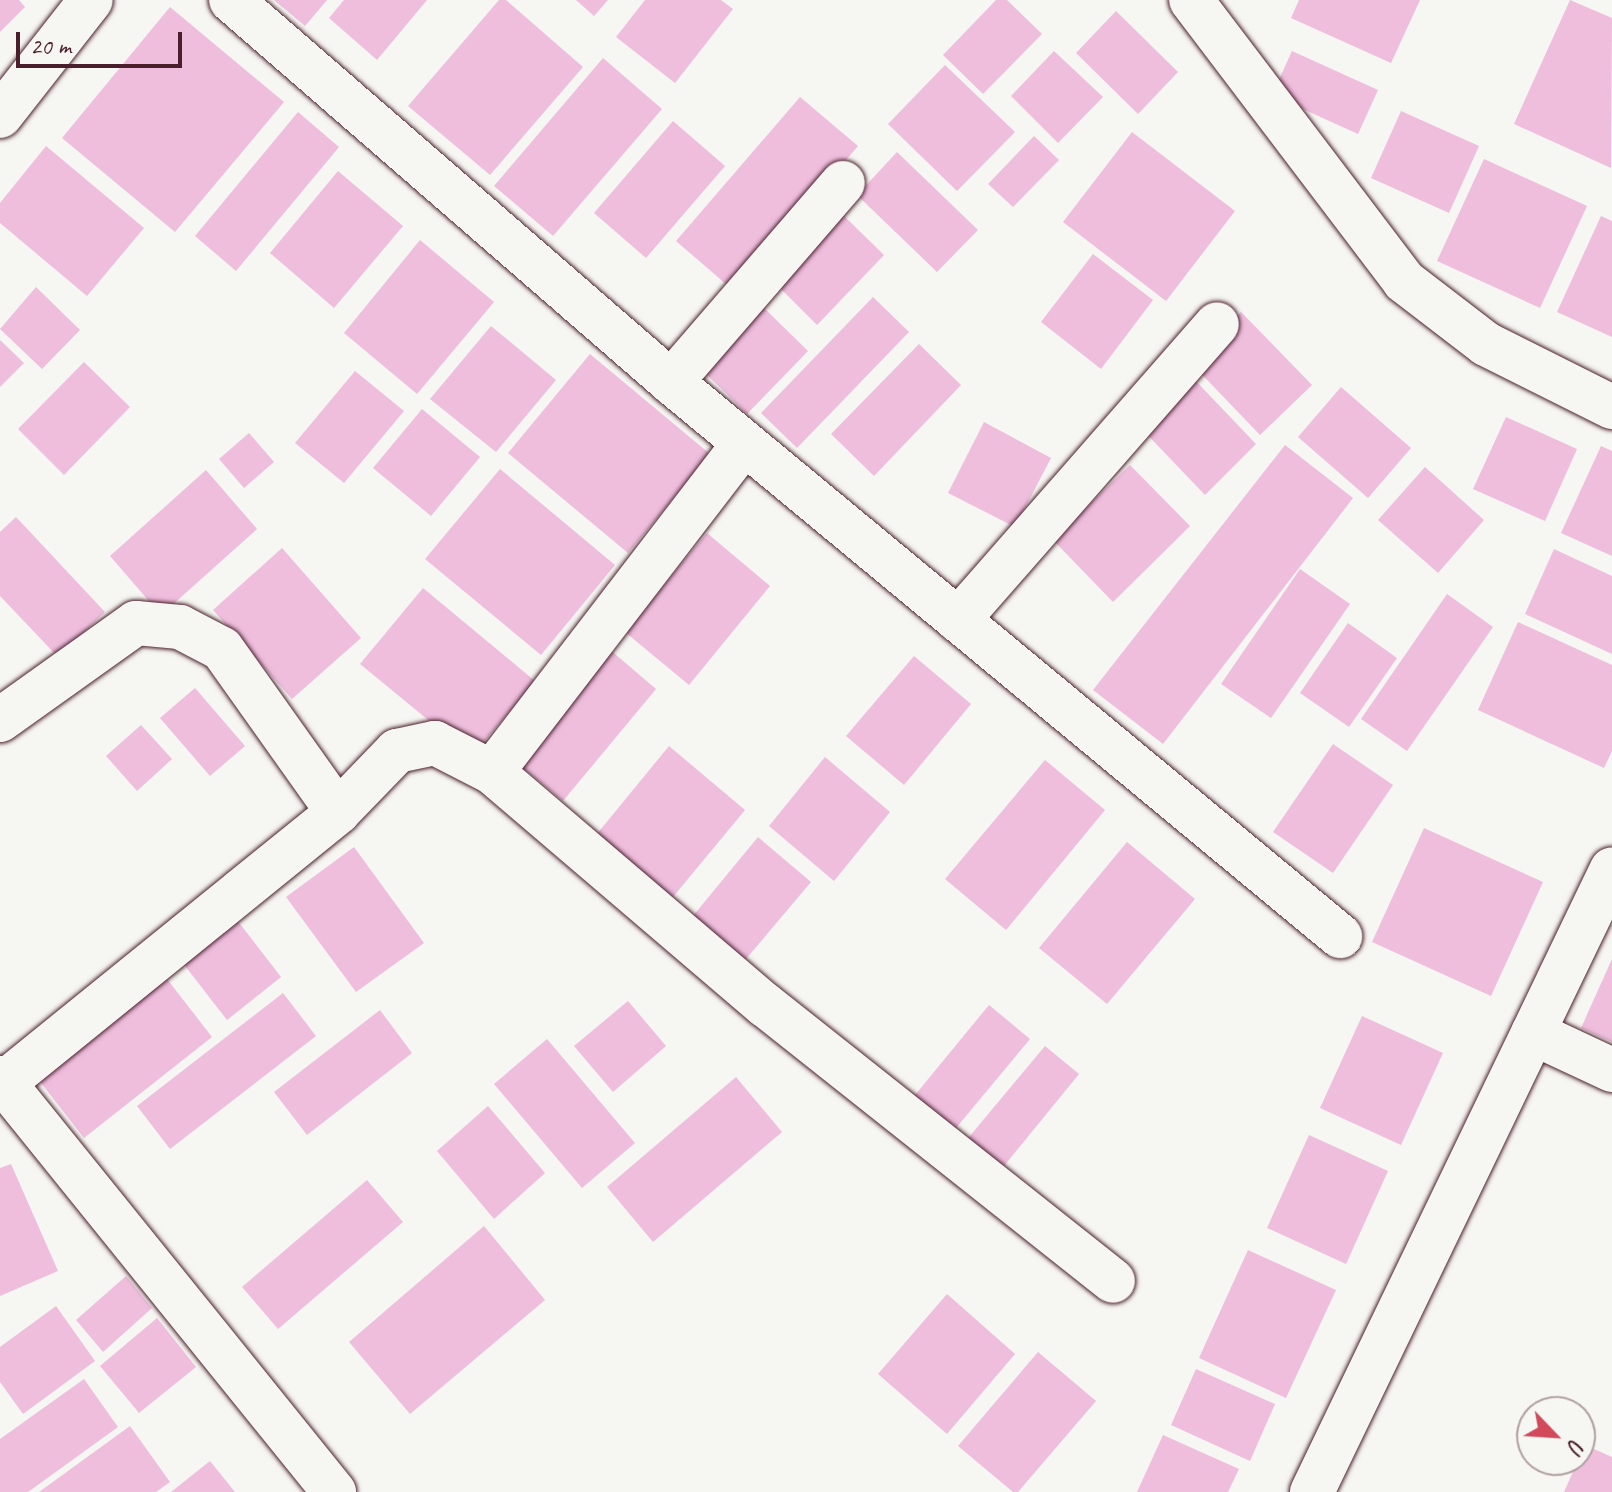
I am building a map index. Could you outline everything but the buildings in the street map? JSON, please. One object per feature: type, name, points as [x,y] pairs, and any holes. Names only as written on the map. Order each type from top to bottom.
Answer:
[{"type":"street","points":[[0,116],[91,0]]},
{"type":"street","points":[[231,0],[744,444],[1340,936]]},
{"type":"street","points":[[1191,0],[1404,281],[1486,344],[1612,407]]},
{"type":"street","points":[[671,382],[843,183]]},
{"type":"street","points":[[958,620],[1217,324]]},
{"type":"street","points":[[492,772],[744,444]]},
{"type":"street","points":[[0,720],[136,623],[180,627],[222,649],[338,812]]},
{"type":"street","points":[[334,1492],[1,1083],[338,812],[397,751],[416,744],[435,743],[492,772],[765,1005],[1113,1281]]},
{"type":"street","points":[[1312,1492],[1612,869]]},
{"type":"street","points":[[1533,1033],[1612,1070]]}]
